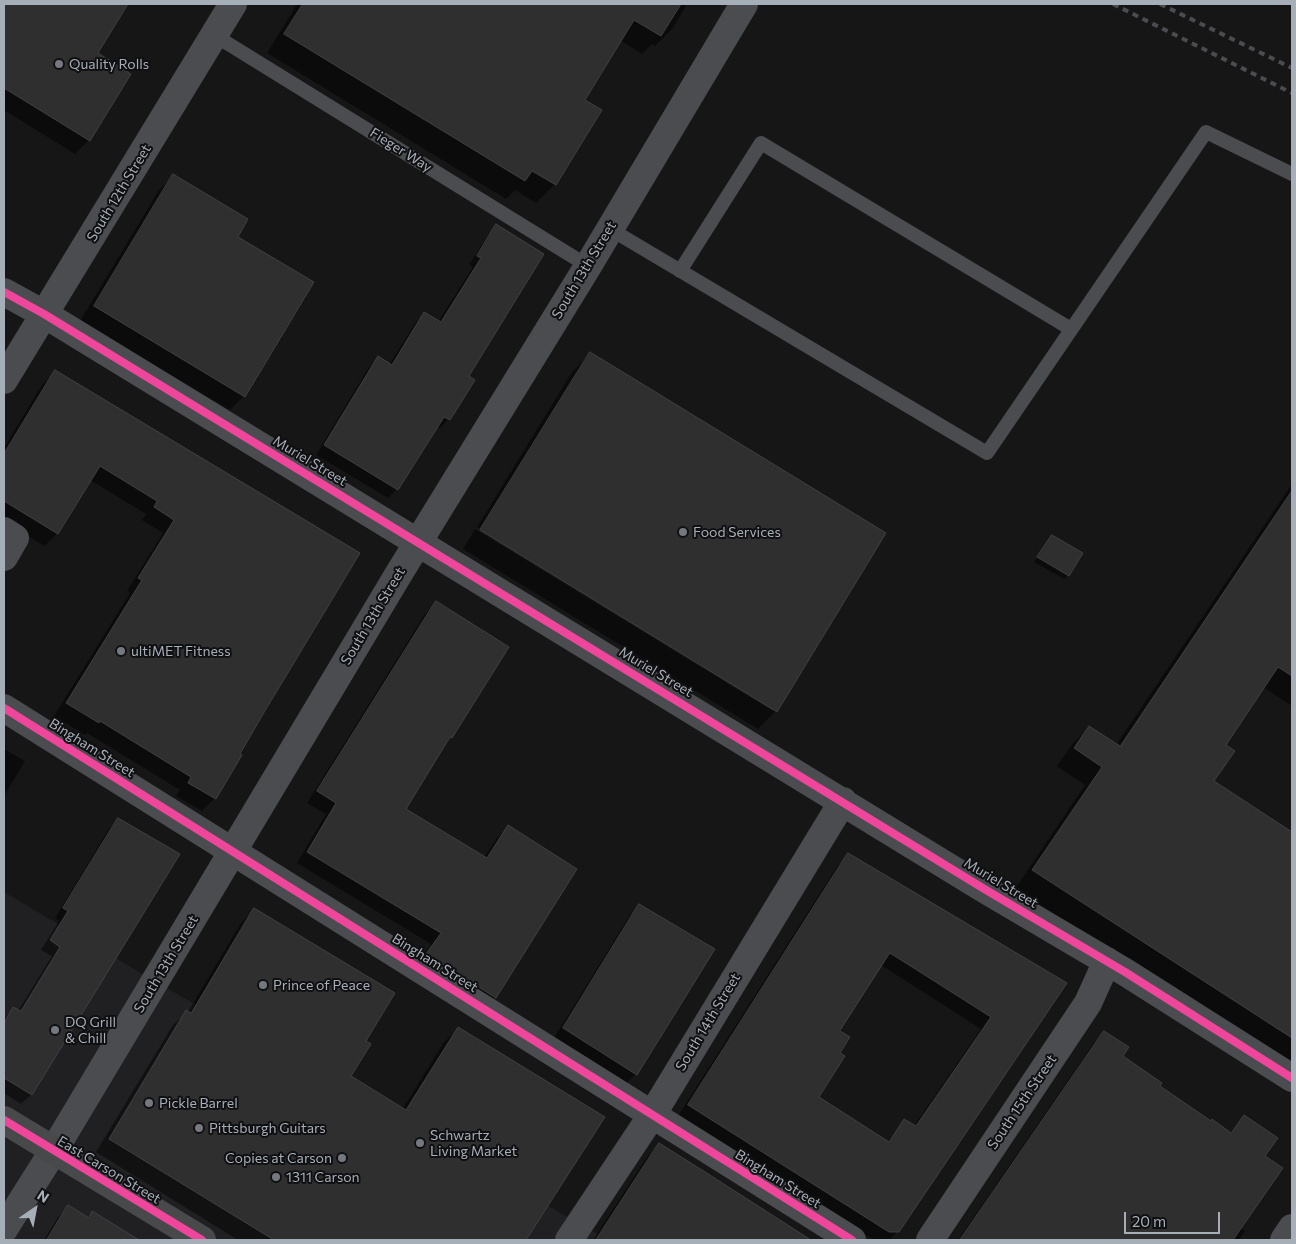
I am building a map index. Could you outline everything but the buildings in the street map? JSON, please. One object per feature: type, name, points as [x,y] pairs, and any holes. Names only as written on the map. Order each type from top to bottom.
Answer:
[{"type":"main road","name":"East Carson Street","points":[[4,1120],[202,1240]]},
{"type":"street","name":"South 12th Street","points":[[4,380],[233,4]]},
{"type":"street","name":"South 13th Street","points":[[4,1229],[54,1150],[417,542],[588,266],[744,4]]},
{"type":"street","name":"Muriel Street","points":[[4,292],[44,314],[843,801],[977,885],[1107,961],[1292,1078]]},
{"type":"street","points":[[4,531],[15,538],[4,557]]},
{"type":"street","name":"Bingham Street","points":[[4,708],[852,1240]]},
{"type":"street","name":"South 14th Street","points":[[568,1240],[652,1115],[843,801]]},
{"type":"street","name":"South 15th Street","points":[[930,1240],[1088,1003],[1107,961]]},
{"type":"street","points":[[1284,1240],[1292,1228]]},
{"type":"lane","name":"Fieger Way","points":[[214,35],[588,266]]},
{"type":"lane","points":[[610,229],[987,453],[1206,132],[1292,174]]},
{"type":"lane","points":[[680,271],[761,142],[1071,329]]},
{"type":"shaded area","points":[[4,892],[151,979],[608,1240],[4,1240]]},
{"type":"railway","points":[[1113,4],[1292,93]]},
{"type":"railway","points":[[1160,4],[1292,68]]},
{"type":"cycle path","points":[[4,292],[44,314],[986,890],[1125,972],[1292,1078]]},
{"type":"cycle path","points":[[4,708],[852,1240]]},
{"type":"cycle path","points":[[4,1120],[202,1240]]},
{"type":"place","name":"Quality Rolls","points":[[59,64]]},
{"type":"place","name":"Food Services","points":[[683,532]]},
{"type":"place","name":"ultiMET Fitness","points":[[121,651]]},
{"type":"place","name":"Prince of Peace","points":[[263,985]]},
{"type":"place","name":"DQ Grill & Chill","points":[[55,1030]]},
{"type":"place","name":"Pickle Barrel","points":[[149,1103]]},
{"type":"place","name":"Pittsburgh Guitars","points":[[199,1128]]},
{"type":"place","name":"Schwartz Living Market","points":[[420,1143]]},
{"type":"place","name":"Copies at Carson","points":[[342,1158]]},
{"type":"place","name":"1311 Carson","points":[[276,1177]]}]
